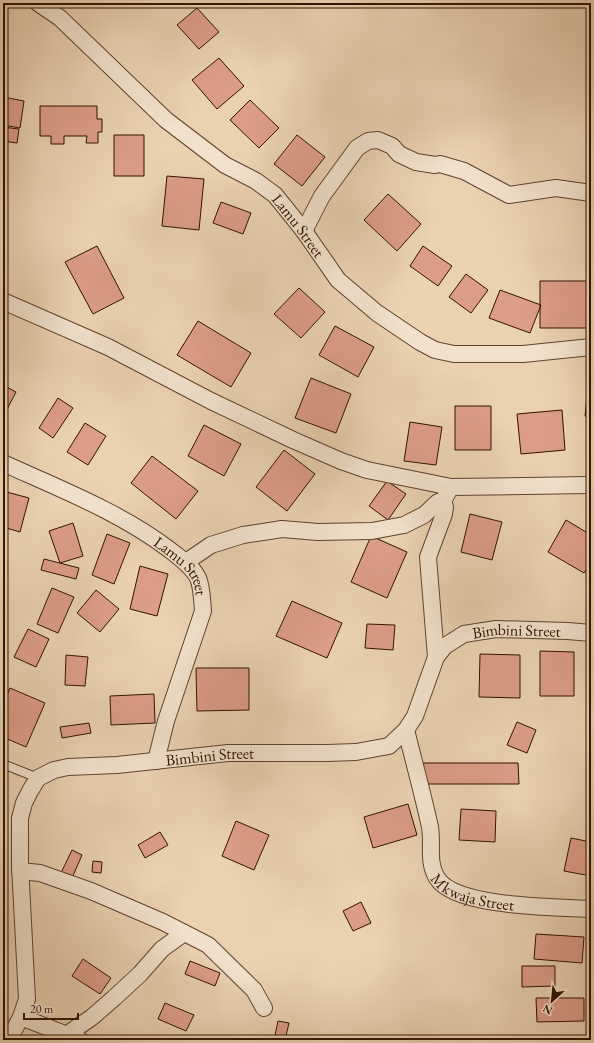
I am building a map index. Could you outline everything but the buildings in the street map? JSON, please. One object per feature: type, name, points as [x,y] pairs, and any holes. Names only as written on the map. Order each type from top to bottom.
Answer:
[{"type":"street","name":"Lamu Street","points":[[38,3],[60,18],[166,120],[225,165],[256,181],[275,195],[304,230],[338,280],[377,313],[420,342],[435,350],[454,354],[523,354],[591,347]]},
{"type":"street","points":[[304,230],[322,196],[357,148],[368,141],[378,140],[392,146],[399,154],[416,162],[435,165],[440,164],[464,171],[509,195],[556,188],[591,193]]},
{"type":"street","points":[[3,301],[108,347],[211,401],[341,461],[367,470],[451,487],[470,488],[591,485]]},
{"type":"street","name":"Lamu Street","points":[[3,462],[110,513],[159,542],[186,562],[198,577],[203,611],[166,721],[156,761]]},
{"type":"street","points":[[186,562],[210,545],[243,534],[282,529],[318,532],[372,531],[404,525],[424,515],[438,502],[443,501],[451,487]]},
{"type":"street","points":[[436,657],[428,557],[444,514],[445,507],[443,501]]},
{"type":"street","name":"Bimbini Street","points":[[38,778],[54,770],[68,767],[117,765],[228,753],[356,752],[389,746],[406,730],[415,716],[436,657],[445,646],[464,634],[496,629],[591,633]]},
{"type":"street","name":"Mkwaja Street","points":[[406,730],[430,829],[430,857],[436,877],[442,884],[455,892],[503,904],[591,909]]},
{"type":"street","points":[[3,1037],[14,1032],[27,999],[20,871],[20,818],[24,803],[38,778]]},
{"type":"street","points":[[20,871],[40,873],[91,891],[130,907],[208,945],[254,990],[264,1008]]},
{"type":"street","points":[[21,1017],[73,1038],[91,1018],[140,974],[162,949],[184,933]]},
{"type":"lane","points":[[3,764],[38,778]]}]
